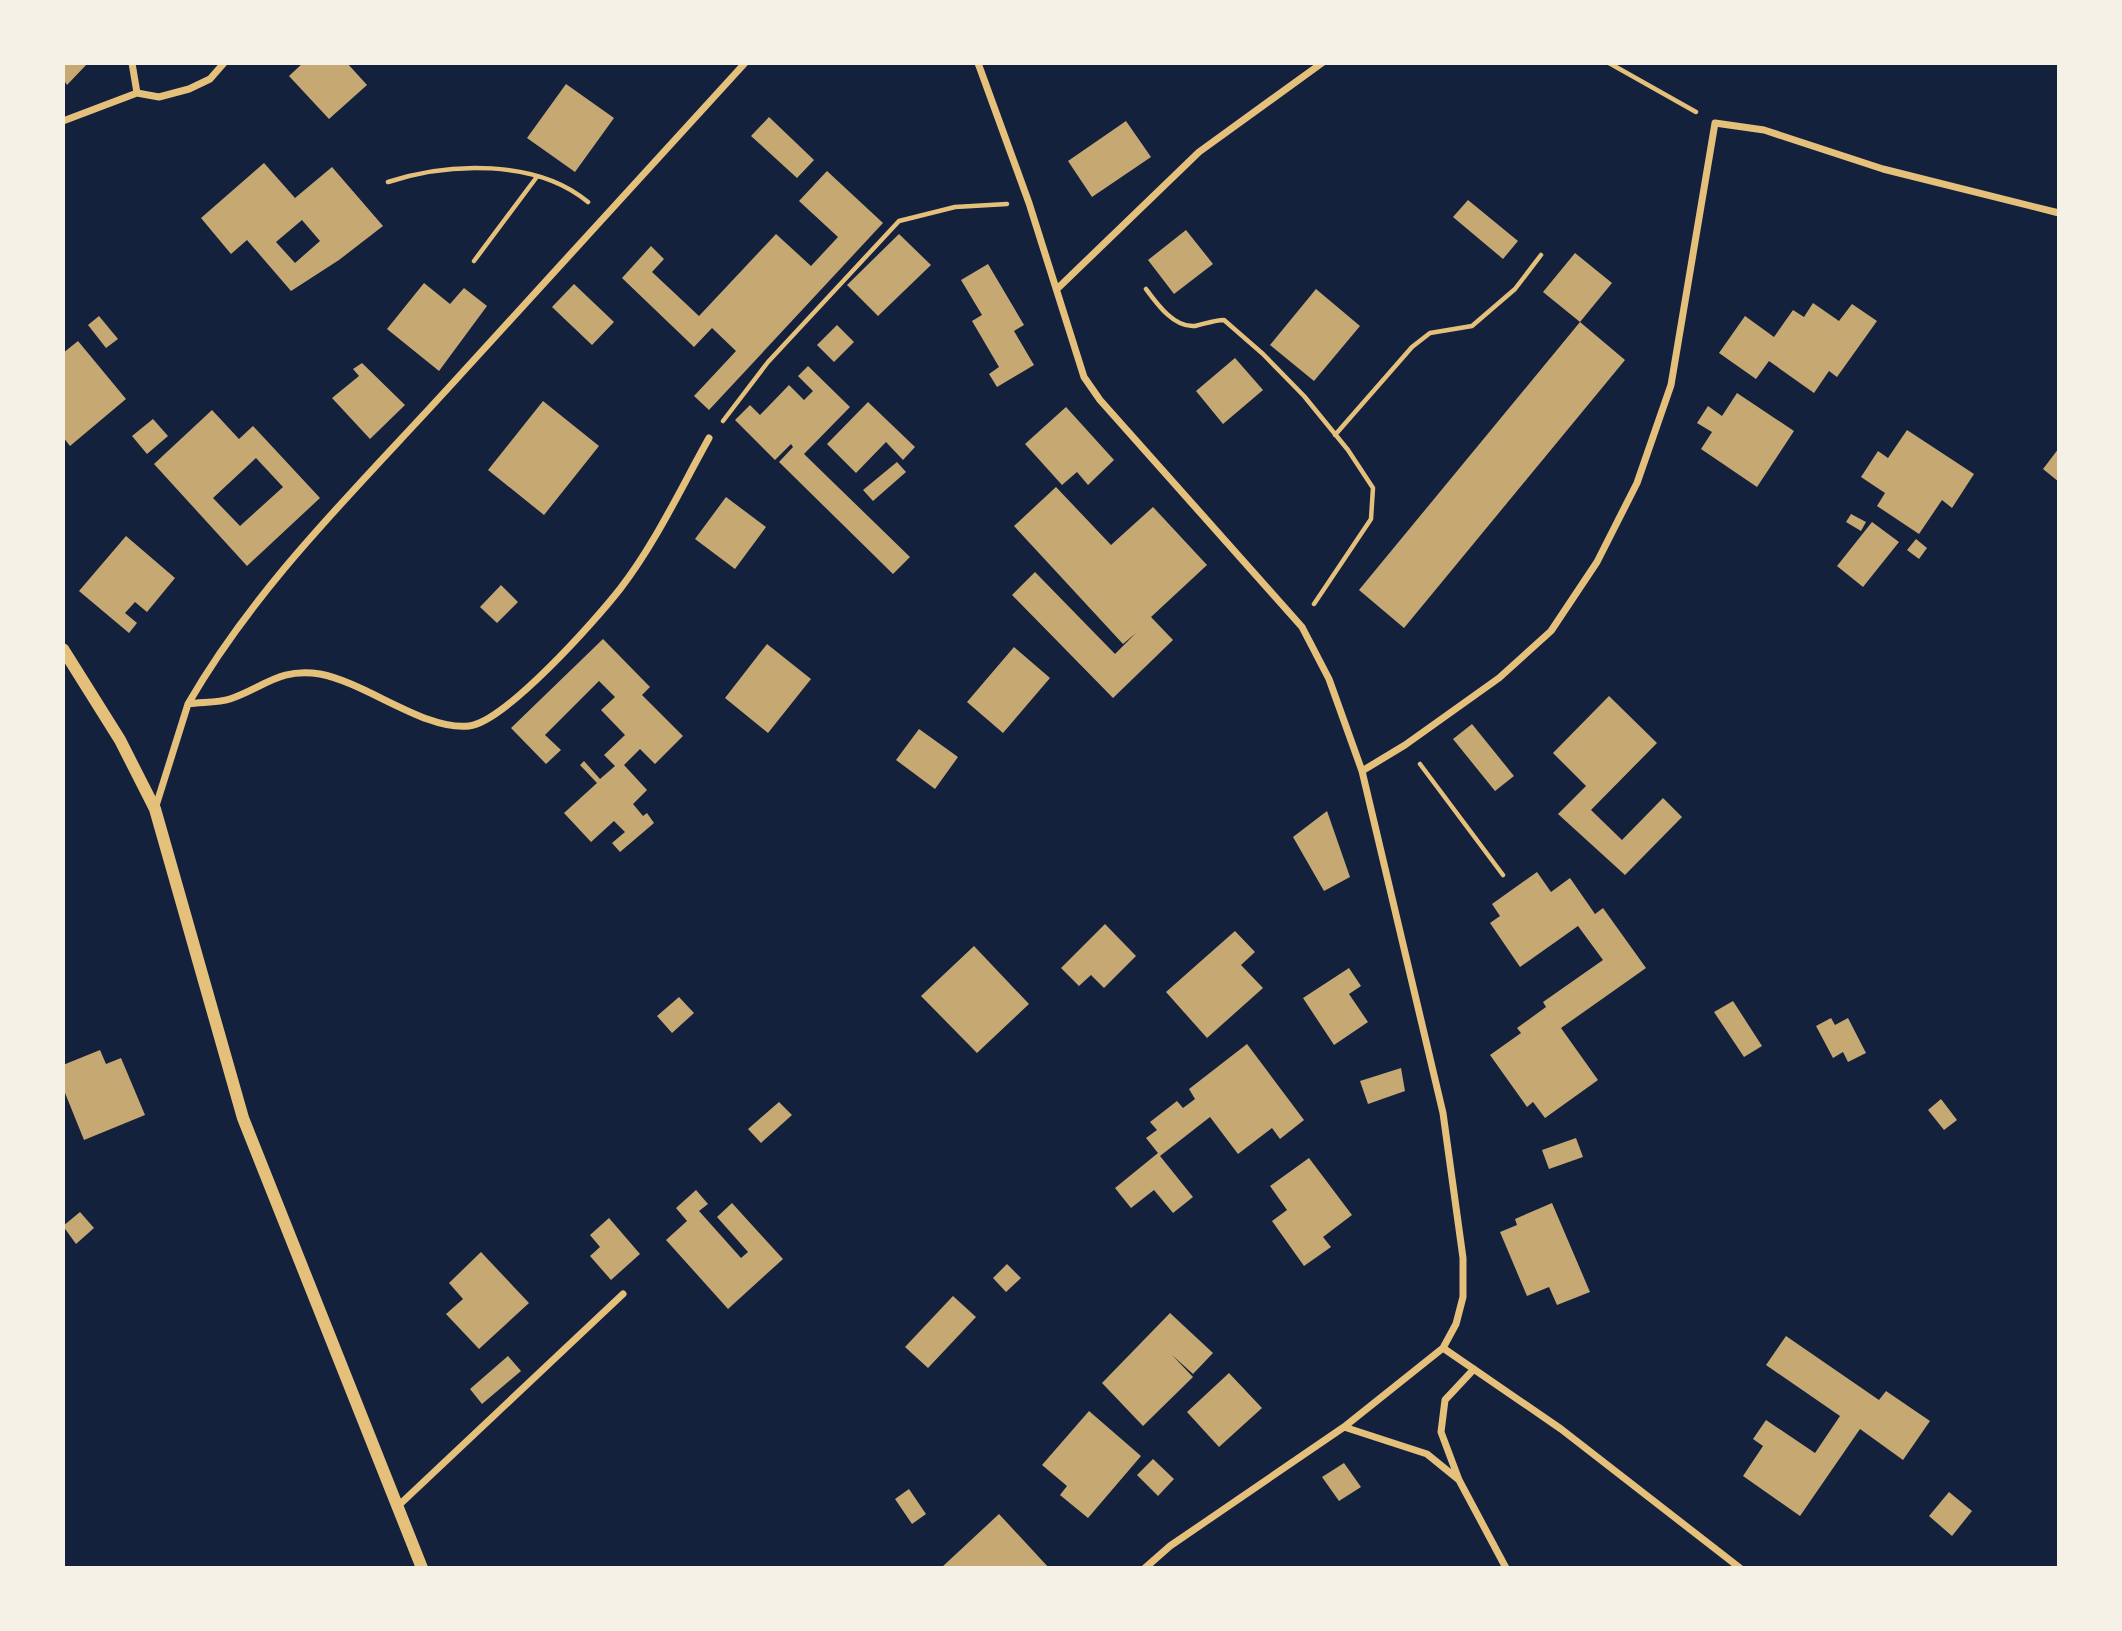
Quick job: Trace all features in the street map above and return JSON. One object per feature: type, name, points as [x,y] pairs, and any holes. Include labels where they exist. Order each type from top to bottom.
[{"type":"street","points":[[132,63],[137,93]]},
{"type":"street","points":[[63,121],[137,93],[159,97],[188,89],[210,79],[224,63]]},
{"type":"street","points":[[155,809],[188,704],[218,651],[243,618],[379,462],[745,63]]},
{"type":"street","points":[[978,63],[1029,203],[1057,289],[1071,346],[1084,377],[1100,400],[1302,627],[1329,679],[1362,771],[1443,1113],[1460,1223],[1463,1297],[1456,1324],[1443,1348],[1344,1427],[1170,1546],[1145,1568]]},
{"type":"street","points":[[1057,289],[1199,152],[1322,63]]},
{"type":"street","points":[[1362,771],[1405,745],[1499,678],[1551,631],[1597,562],[1637,482],[1671,385],[1715,123],[1764,130],[1883,169],[2059,213]]},
{"type":"street","points":[[188,704],[229,700],[275,676],[317,674],[358,685],[440,724],[469,726],[491,719],[520,696],[621,588],[709,438]]},
{"type":"street","points":[[63,649],[120,740],[155,809],[185,925],[243,1118],[422,1568]]},
{"type":"street","points":[[396,1508],[623,1294]]},
{"type":"street","points":[[1443,1348],[1561,1429],[1741,1568]]},
{"type":"street","points":[[1474,1369],[1445,1400],[1441,1432],[1459,1480],[1506,1568]]},
{"type":"street","points":[[1344,1427],[1427,1454],[1459,1480]]},
{"type":"path","points":[[1609,63],[1715,123]]},
{"type":"path","points":[[388,183],[415,173],[501,168],[560,183],[577,192],[605,216]]},
{"type":"path","points":[[474,261],[536,177]]},
{"type":"path","points":[[709,438],[768,362],[900,221],[955,207],[1029,203]]},
{"type":"path","points":[[1335,435],[1412,347],[1430,333],[1472,326],[1515,289],[1541,255]]},
{"type":"path","points":[[1146,289],[1159,306],[1177,321],[1192,326],[1224,320],[1263,354],[1335,435],[1373,488],[1371,519],[1317,597],[1302,627]]},
{"type":"path","points":[[1405,745],[1503,875]]},
{"type":"building","points":[[63,63],[88,63],[67,85],[63,79]]},
{"type":"building","points":[[303,63],[347,63],[367,85],[329,119],[289,76]]},
{"type":"building","points":[[566,84],[614,118],[575,172],[527,138]]},
{"type":"building","points":[[769,117],[814,160],[797,178],[751,136]]},
{"type":"building","points":[[1126,121],[1151,157],[1092,197],[1068,161]]},
{"type":"building","points":[[264,163],[295,198],[332,167],[383,226],[339,260],[291,291],[247,240],[231,254],[201,218]],"holes":[[[302,220],[320,241],[295,263],[276,242]]]},
{"type":"building","points":[[827,171],[883,223],[709,410],[694,396],[736,351],[712,328],[694,347],[622,278],[651,246],[664,259],[652,272],[699,316],[776,234],[811,266],[838,237],[799,201]]},
{"type":"building","points":[[1468,200],[1518,241],[1503,259],[1453,217]]},
{"type":"building","points":[[1186,230],[1213,264],[1174,294],[1148,260]]},
{"type":"building","points":[[899,234],[931,265],[878,316],[847,285]]},
{"type":"building","points":[[1575,253],[1612,283],[1580,322],[1543,292]]},
{"type":"building","points":[[988,264],[1024,325],[1014,331],[1034,365],[997,387],[989,374],[999,367],[972,321],[982,315],[961,280]]},
{"type":"building","points":[[424,283],[450,304],[464,288],[487,306],[439,371],[387,329]]},
{"type":"building","points":[[574,284],[614,322],[592,345],[552,307]]},
{"type":"building","points":[[1316,289],[1360,326],[1314,381],[1270,345]]},
{"type":"building","points":[[1813,303],[1839,321],[1852,304],[1877,321],[1837,377],[1829,371],[1814,393],[1769,361],[1756,379],[1719,353],[1745,316],[1774,337],[1793,310],[1804,317]]},
{"type":"building","points":[[99,316],[118,339],[106,348],[88,325]]},
{"type":"building","points":[[1580,322],[1625,360],[1404,628],[1359,590]]},
{"type":"building","points":[[837,325],[854,342],[834,362],[817,345]]},
{"type":"building","points":[[78,341],[126,399],[70,446],[63,437],[63,353]]},
{"type":"building","points":[[1235,358],[1263,390],[1223,424],[1196,391]]},
{"type":"building","points":[[362,363],[405,405],[370,439],[332,398],[359,376],[353,369]]},
{"type":"building","points":[[808,366],[850,407],[804,454],[910,557],[893,574],[779,462],[793,447],[791,444],[775,460],[735,420],[750,405],[760,415],[789,385],[804,400],[813,391],[798,376]]},
{"type":"building","points":[[1737,393],[1794,431],[1757,487],[1701,449],[1712,432],[1697,423],[1708,406],[1722,416]]},
{"type":"building","points":[[543,401],[599,446],[544,515],[488,470]]},
{"type":"building","points":[[868,402],[915,447],[903,460],[886,442],[856,473],[827,444]]},
{"type":"building","points":[[1066,407],[1114,460],[1088,485],[1077,472],[1062,485],[1025,444]]},
{"type":"building","points":[[212,410],[239,439],[253,426],[320,498],[247,566],[154,464]],"holes":[[[256,458],[283,487],[240,526],[213,498]]]},
{"type":"building","points":[[153,419],[168,436],[147,454],[132,436]]},
{"type":"building","points":[[1907,430],[1974,474],[1952,508],[1942,500],[1919,534],[1877,506],[1885,493],[1861,477],[1878,451],[1888,458]]},
{"type":"building","points":[[2059,448],[2059,482],[2043,469]]},
{"type":"building","points":[[897,462],[906,472],[873,501],[863,490]]},
{"type":"building","points":[[1056,487],[1111,545],[1153,507],[1207,565],[1151,617],[1173,640],[1113,698],[1012,595],[1035,572],[1115,654],[1136,633],[1123,644],[1014,526]]},
{"type":"building","points":[[726,497],[766,527],[735,569],[695,539]]},
{"type":"building","points":[[1851,514],[1866,522],[1861,531],[1846,522]]},
{"type":"building","points":[[1872,522],[1899,542],[1863,587],[1837,566]]},
{"type":"building","points":[[126,536],[175,578],[147,612],[135,602],[125,613],[137,623],[129,633],[79,591]]},
{"type":"building","points":[[1916,539],[1927,548],[1919,559],[1907,550]]},
{"type":"building","points":[[501,585],[518,602],[497,623],[480,607]]},
{"type":"building","points":[[603,639],[650,687],[642,695],[683,736],[655,764],[640,749],[624,765],[647,790],[633,804],[643,816],[647,813],[654,823],[620,852],[612,843],[625,832],[614,821],[591,842],[564,813],[597,783],[580,765],[584,761],[600,779],[615,766],[604,755],[625,735],[601,710],[615,697],[599,681],[545,735],[561,750],[546,764],[511,728]]},
{"type":"building","points":[[767,644],[811,679],[768,733],[725,698]]},
{"type":"building","points":[[1014,647],[1050,678],[1003,733],[967,702]]},
{"type":"building","points":[[1609,696],[1657,743],[1591,810],[1622,840],[1663,798],[1682,817],[1625,875],[1558,814],[1586,786],[1553,753]]},
{"type":"building","points":[[1472,724],[1514,776],[1495,791],[1453,739]]},
{"type":"building","points":[[919,729],[958,757],[935,789],[896,760]]},
{"type":"building","points":[[1327,811],[1350,877],[1324,891],[1293,837]]},
{"type":"building","points":[[1537,872],[1551,892],[1570,878],[1595,914],[1603,908],[1646,968],[1561,1028],[1598,1080],[1545,1118],[1533,1102],[1527,1107],[1490,1055],[1521,1033],[1517,1028],[1546,1007],[1543,1002],[1603,960],[1578,926],[1520,967],[1490,923],[1500,916],[1492,904]]},
{"type":"building","points":[[1105,924],[1136,956],[1104,988],[1091,975],[1079,986],[1061,968]]},
{"type":"building","points":[[1235,931],[1255,952],[1241,965],[1263,988],[1207,1038],[1166,992]]},
{"type":"building","points":[[974,946],[1029,1004],[977,1053],[921,996]]},
{"type":"building","points":[[1349,968],[1361,986],[1349,994],[1368,1022],[1334,1045],[1303,998]]},
{"type":"building","points":[[679,997],[694,1013],[672,1033],[657,1016]]},
{"type":"building","points":[[1733,1001],[1762,1046],[1744,1057],[1714,1012]]},
{"type":"building","points":[[1831,1018],[1835,1025],[1848,1018],[1866,1053],[1848,1062],[1843,1052],[1833,1058],[1816,1026]]},
{"type":"building","points":[[1247,1044],[1304,1120],[1280,1139],[1272,1128],[1238,1154],[1210,1117],[1160,1156],[1193,1197],[1173,1213],[1154,1190],[1131,1208],[1115,1188],[1158,1153],[1146,1138],[1157,1130],[1150,1122],[1177,1101],[1183,1108],[1195,1099],[1189,1089]]},
{"type":"building","points":[[100,1050],[106,1064],[121,1058],[145,1115],[84,1140],[63,1088],[63,1065]]},
{"type":"building","points":[[1401,1068],[1405,1091],[1368,1104],[1360,1081]]},
{"type":"building","points":[[1941,1099],[1957,1120],[1944,1130],[1928,1110]]},
{"type":"building","points":[[779,1102],[792,1115],[761,1143],[748,1129]]},
{"type":"building","points":[[1576,1138],[1583,1157],[1549,1169],[1542,1150]]},
{"type":"building","points":[[1309,1158],[1352,1215],[1323,1237],[1331,1247],[1304,1266],[1272,1221],[1287,1210],[1270,1186]]},
{"type":"building","points":[[696,1190],[708,1204],[699,1211],[741,1258],[748,1252],[717,1217],[732,1203],[783,1259],[728,1309],[666,1240],[687,1221],[676,1208]]},
{"type":"building","points":[[1552,1203],[1590,1292],[1557,1305],[1549,1287],[1527,1296],[1500,1232],[1517,1225],[1515,1219]]},
{"type":"building","points":[[80,1212],[94,1228],[76,1244],[63,1226]]},
{"type":"building","points":[[609,1218],[640,1254],[611,1280],[590,1256],[600,1247],[590,1235]]},
{"type":"building","points":[[481,1252],[529,1303],[479,1349],[446,1314],[463,1299],[449,1283]]},
{"type":"building","points":[[1007,1264],[1021,1278],[1006,1292],[993,1278]]},
{"type":"building","points":[[953,1296],[976,1317],[928,1368],[905,1347]]},
{"type":"building","points":[[1170,1313],[1213,1353],[1193,1374],[1172,1355],[1193,1377],[1143,1426],[1102,1383]]},
{"type":"building","points":[[1786,1336],[1879,1400],[1886,1391],[1930,1421],[1903,1460],[1860,1429],[1800,1516],[1743,1476],[1763,1446],[1753,1439],[1766,1420],[1815,1453],[1840,1416],[1766,1365]]},
{"type":"building","points":[[508,1356],[521,1371],[482,1404],[470,1389]]},
{"type":"building","points":[[1229,1373],[1262,1408],[1219,1447],[1187,1412]]},
{"type":"building","points":[[1089,1411],[1141,1456],[1088,1518],[1060,1495],[1067,1486],[1042,1465]]},
{"type":"building","points":[[1153,1459],[1174,1479],[1158,1496],[1137,1475]]},
{"type":"building","points":[[1344,1463],[1361,1487],[1339,1501],[1322,1477]]},
{"type":"building","points":[[909,1489],[926,1514],[912,1524],[895,1499]]},
{"type":"building","points":[[1949,1492],[1972,1511],[1952,1536],[1929,1516]]},
{"type":"building","points":[[999,1514],[1049,1568],[941,1568]]}]
